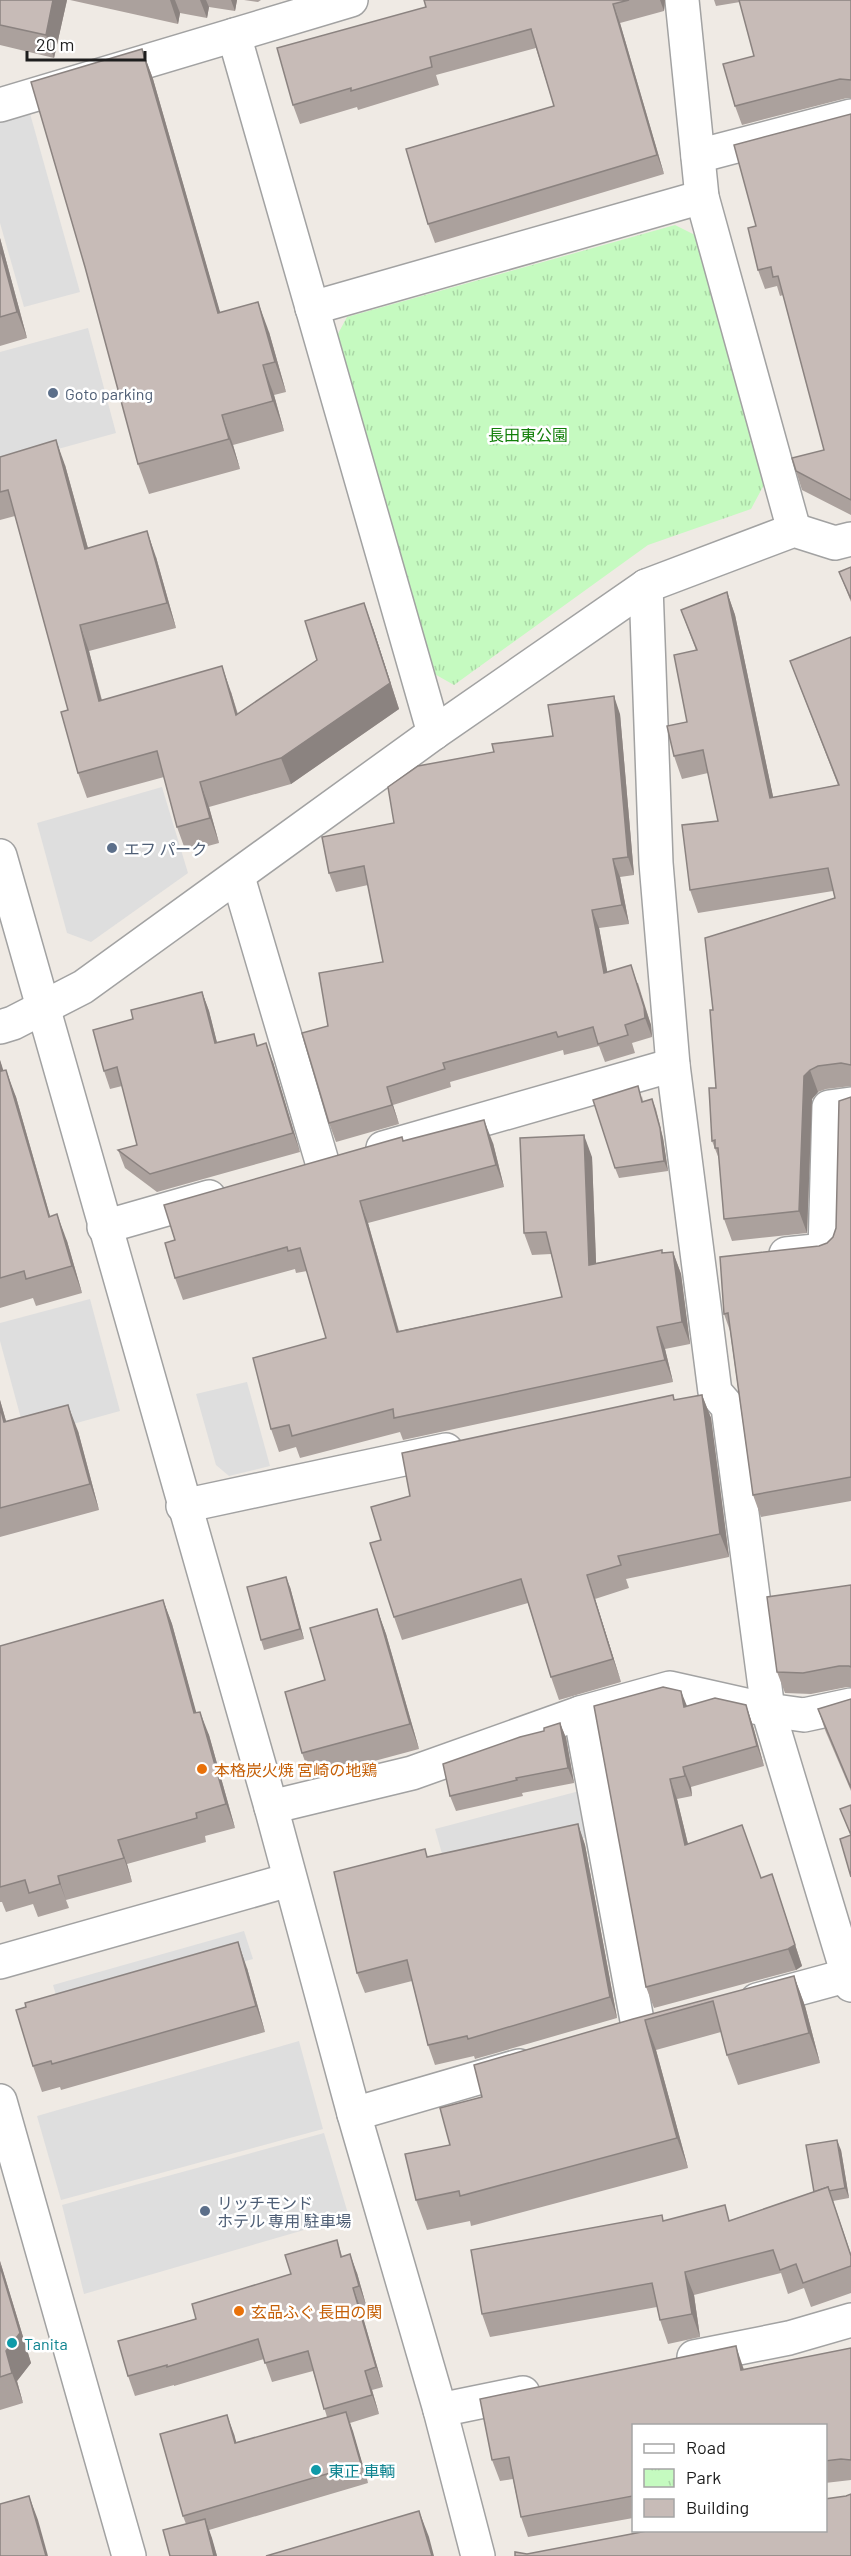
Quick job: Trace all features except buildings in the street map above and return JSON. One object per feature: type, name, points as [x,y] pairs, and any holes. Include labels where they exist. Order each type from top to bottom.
[{"type":"street","points":[[0,105],[234,35],[291,9],[351,0]]},
{"type":"street","points":[[682,0],[702,197],[794,530]]},
{"type":"street","points":[[234,35],[434,733]]},
{"type":"street","points":[[698,156],[851,116]]},
{"type":"street","points":[[312,308],[702,197]]},
{"type":"street","points":[[0,1027],[42,1009],[82,987],[238,877],[434,733],[646,586],[794,530],[836,543],[851,539]]},
{"type":"street","points":[[646,586],[656,863],[673,1065],[715,1392],[728,1407],[768,1710],[850,1980],[728,2008]]},
{"type":"street","points":[[0,856],[183,1506],[271,1807],[354,2114],[440,2410],[478,2556]]},
{"type":"street","points":[[238,877],[311,1168],[673,1065]]},
{"type":"street","points":[[698,1264],[825,1250],[828,1107],[851,1104]]},
{"type":"street","points":[[104,1227],[242,1188]]},
{"type":"street","points":[[680,1400],[715,1392]]},
{"type":"street","points":[[183,1506],[472,1444]]},
{"type":"street","points":[[271,1807],[412,1773],[580,1713],[670,1688],[768,1710],[804,1715],[851,1705]]},
{"type":"street","points":[[580,1713],[639,2031]]},
{"type":"street","points":[[0,1962],[289,1880]]},
{"type":"street","points":[[605,2041],[672,2022]]},
{"type":"street","points":[[354,2114],[548,2057]]},
{"type":"street","points":[[0,2102],[129,2556]]},
{"type":"street","points":[[661,2364],[789,2338],[851,2319]]},
{"type":"street","points":[[440,2410],[556,2386]]},
{"type":"green space","name":"長田東公園","points":[[675,225],[695,235],[765,483],[751,509],[648,545],[454,685],[431,672],[333,343],[347,317]]},
{"type":"shaded area","points":[[29,110],[80,292],[24,307],[0,223],[0,119]]},
{"type":"shaded area","name":"Goto parking","points":[[88,328],[116,433],[0,465],[0,352]]},
{"type":"shaded area","name":"エフ パーク","points":[[162,787],[188,873],[91,942],[67,933],[37,823]]},
{"type":"shaded area","points":[[90,1299],[120,1411],[26,1437],[0,1341],[0,1323]]},
{"type":"shaded area","points":[[247,1382],[270,1466],[229,1476],[216,1465],[196,1394]]},
{"type":"shaded area","points":[[587,1789],[594,1836],[446,1868],[435,1829]]},
{"type":"shaded area","points":[[244,1931],[253,1959],[61,2012],[53,1985]]},
{"type":"shaded area","points":[[299,2041],[323,2129],[61,2200],[37,2116]]},
{"type":"shaded area","name":"リッチモンド ホテル 専用 駐車場","points":[[324,2133],[349,2217],[84,2294],[62,2205]]},
{"type":"place","name":"Goto parking","points":[[53,393]]},
{"type":"place","name":"エフ パーク","points":[[112,848]]},
{"type":"place","name":"本格炭火焼 宮崎の地鶏","points":[[202,1769]]},
{"type":"place","name":"リッチモンド ホテル 専用 駐車場","points":[[205,2211]]},
{"type":"place","name":"玄品ふぐ 長田の関","points":[[239,2311]]},
{"type":"place","name":"Tanita","points":[[12,2343]]},
{"type":"place","name":"東正 車輌","points":[[316,2470]]}]
